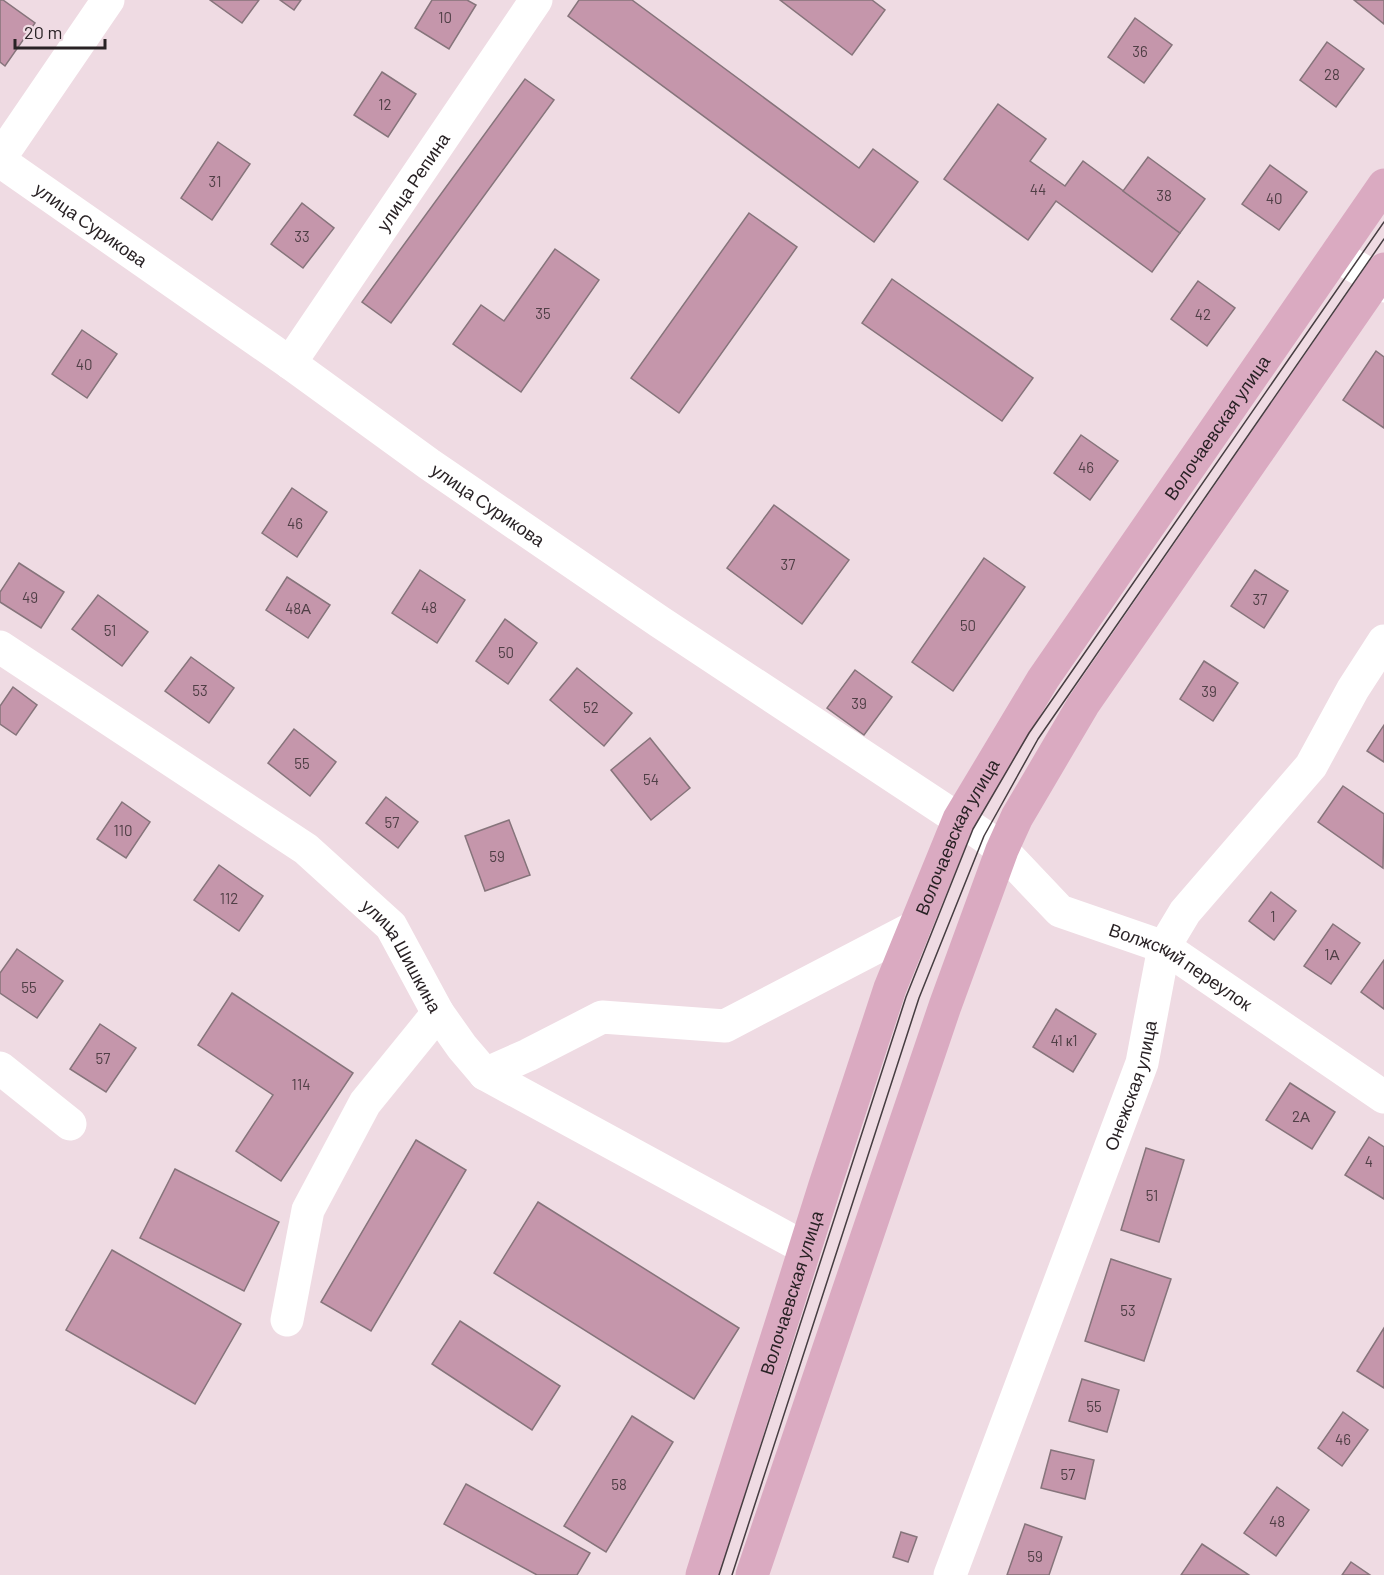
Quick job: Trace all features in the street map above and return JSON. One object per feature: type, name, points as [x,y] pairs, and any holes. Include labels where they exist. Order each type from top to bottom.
[{"type":"main road","name":"Волочаевская улица","points":[[752,1575],[941,1017],[982,835],[1043,679],[1384,185]]},
{"type":"main road","name":"Волочаевская улица","points":[[702,1575],[890,988],[915,927],[982,835],[1017,817],[1083,705],[1381,279]]},
{"type":"street","points":[[0,159],[108,0]]},
{"type":"street","name":"улица Репина","points":[[290,363],[536,0]]},
{"type":"street","name":"улица Сурикова","points":[[0,159],[429,464],[660,622],[982,835]]},
{"type":"street","points":[[1336,255],[1381,279]]},
{"type":"street","name":"Онежская улица","points":[[950,1575],[1142,1063],[1164,947],[1185,912],[1311,766],[1353,689],[1384,641]]},
{"type":"street","name":"улица Шишкина","points":[[0,647],[306,849],[391,926],[438,1013],[485,1074],[805,1248]]},
{"type":"street","name":"Волжский переулок","points":[[982,835],[1059,911],[1164,947],[1384,1097]]},
{"type":"street","points":[[485,1074],[603,1017],[725,1026],[915,927]]},
{"type":"street","points":[[287,1320],[308,1210],[365,1102],[438,1013]]},
{"type":"street","points":[[0,1068],[70,1124]]},
{"type":"building","points":[[0,0],[35,23],[5,66],[0,62]]},
{"type":"building","points":[[210,0],[259,0],[242,23]]},
{"type":"building","points":[[280,0],[301,0],[294,10]]},
{"type":"building","points":[[432,0],[467,0],[476,5],[449,49],[415,28]]},
{"type":"building","points":[[579,0],[632,0],[859,168],[873,149],[918,182],[874,242],[568,16]]},
{"type":"building","points":[[780,0],[872,0],[885,10],[852,55]]},
{"type":"building","points":[[1354,0],[1384,0],[1384,24]]},
{"type":"building","points":[[1135,18],[1172,45],[1144,83],[1108,57]]},
{"type":"building","points":[[1327,42],[1364,69],[1336,107],[1300,80]]},
{"type":"building","points":[[382,72],[416,94],[388,137],[354,115]]},
{"type":"building","points":[[525,79],[554,100],[391,323],[362,302]]},
{"type":"building","points":[[998,104],[1046,139],[1030,161],[1065,186],[1083,161],[1180,233],[1152,272],[1056,201],[1028,240],[944,179]]},
{"type":"building","points":[[218,142],[250,164],[212,220],[181,198]]},
{"type":"building","points":[[1148,157],[1205,199],[1180,233],[1123,191]]},
{"type":"building","points":[[1270,165],[1307,192],[1279,230],[1242,204]]},
{"type":"building","points":[[302,203],[334,228],[303,268],[271,244]]},
{"type":"building","points":[[749,213],[797,247],[679,413],[631,378]]},
{"type":"building","points":[[555,249],[599,280],[521,392],[453,344],[481,305],[504,321]]},
{"type":"building","points":[[892,279],[1033,378],[1002,421],[862,323]]},
{"type":"building","points":[[1198,281],[1235,308],[1207,346],[1171,319]]},
{"type":"building","points":[[82,330],[117,354],[87,398],[52,374]]},
{"type":"building","points":[[1376,351],[1384,357],[1384,428],[1343,400]]},
{"type":"building","points":[[1081,435],[1118,461],[1090,500],[1054,473]]},
{"type":"building","points":[[292,488],[327,512],[297,557],[262,533]]},
{"type":"building","points":[[774,505],[849,560],[802,624],[727,568]]},
{"type":"building","points":[[984,558],[1025,587],[953,691],[912,662]]},
{"type":"building","points":[[19,563],[64,592],[41,628],[0,602],[0,592]]},
{"type":"building","points":[[420,570],[465,600],[437,643],[392,613]]},
{"type":"building","points":[[1255,570],[1288,591],[1264,628],[1231,606]]},
{"type":"building","points":[[287,577],[330,605],[308,638],[266,610]]},
{"type":"building","points":[[98,595],[148,632],[122,666],[72,629]]},
{"type":"building","points":[[505,619],[537,643],[508,684],[476,661]]},
{"type":"building","points":[[191,657],[234,688],[209,723],[165,691]]},
{"type":"building","points":[[1204,661],[1238,683],[1213,721],[1180,699]]},
{"type":"building","points":[[577,668],[632,713],[604,746],[550,700]]},
{"type":"building","points":[[855,670],[892,697],[864,735],[827,708]]},
{"type":"building","points":[[13,687],[37,705],[16,735],[0,724],[0,706]]},
{"type":"building","points":[[1384,725],[1384,762],[1367,751]]},
{"type":"building","points":[[294,729],[336,762],[310,796],[268,763]]},
{"type":"building","points":[[650,738],[690,788],[651,820],[611,770]]},
{"type":"building","points":[[1343,786],[1384,814],[1383,868],[1318,822]]},
{"type":"building","points":[[386,797],[418,822],[398,848],[366,823]]},
{"type":"building","points":[[122,802],[150,822],[126,858],[97,839]]},
{"type":"building","points":[[509,820],[530,875],[485,891],[465,836]]},
{"type":"building","points":[[219,865],[263,896],[239,931],[194,900]]},
{"type":"building","points":[[1271,892],[1296,911],[1274,940],[1249,921]]},
{"type":"building","points":[[1333,924],[1360,943],[1331,984],[1304,966]]},
{"type":"building","points":[[17,949],[63,981],[37,1018],[0,993],[0,973]]},
{"type":"building","points":[[1384,960],[1384,1009],[1361,992]]},
{"type":"building","points":[[232,993],[353,1073],[281,1181],[236,1151],[273,1095],[198,1045]]},
{"type":"building","points":[[1056,1009],[1096,1034],[1073,1072],[1033,1047]]},
{"type":"building","points":[[100,1024],[136,1048],[106,1092],[70,1069]]},
{"type":"building","points":[[1290,1083],[1335,1112],[1312,1149],[1266,1120]]},
{"type":"building","points":[[1369,1137],[1384,1147],[1384,1199],[1345,1175]]},
{"type":"building","points":[[416,1140],[466,1170],[371,1331],[321,1302]]},
{"type":"building","points":[[1146,1148],[1184,1160],[1159,1242],[1121,1230]]},
{"type":"building","points":[[175,1169],[279,1222],[244,1291],[140,1238]]},
{"type":"building","points":[[538,1202],[739,1328],[694,1399],[494,1273]]},
{"type":"building","points":[[112,1250],[241,1324],[195,1404],[66,1330]]},
{"type":"building","points":[[1111,1259],[1171,1279],[1144,1361],[1085,1341]]},
{"type":"building","points":[[460,1321],[560,1386],[532,1430],[432,1364]]},
{"type":"building","points":[[1384,1328],[1384,1388],[1357,1371]]},
{"type":"building","points":[[1082,1379],[1119,1390],[1107,1432],[1069,1421]]},
{"type":"building","points":[[1343,1412],[1368,1430],[1342,1466],[1318,1448]]},
{"type":"building","points":[[632,1416],[673,1442],[606,1552],[564,1526]]},
{"type":"building","points":[[1051,1450],[1094,1460],[1085,1499],[1041,1488]]},
{"type":"building","points":[[466,1484],[590,1553],[577,1575],[537,1575],[444,1524]]},
{"type":"building","points":[[1277,1487],[1309,1510],[1276,1556],[1244,1533]]},
{"type":"building","points":[[1025,1524],[1062,1537],[1049,1575],[1007,1575]]},
{"type":"building","points":[[901,1532],[917,1537],[908,1562],[893,1557]]},
{"type":"building","points":[[1202,1544],[1249,1575],[1181,1575]]},
{"type":"building","points":[[1351,1562],[1370,1575],[1342,1575]]},
{"type":"tram line","points":[[719,1575],[906,997],[973,829],[1029,733],[1384,222]]},
{"type":"tram line","points":[[732,1575],[919,998],[984,836],[1038,739],[1384,239]]}]
